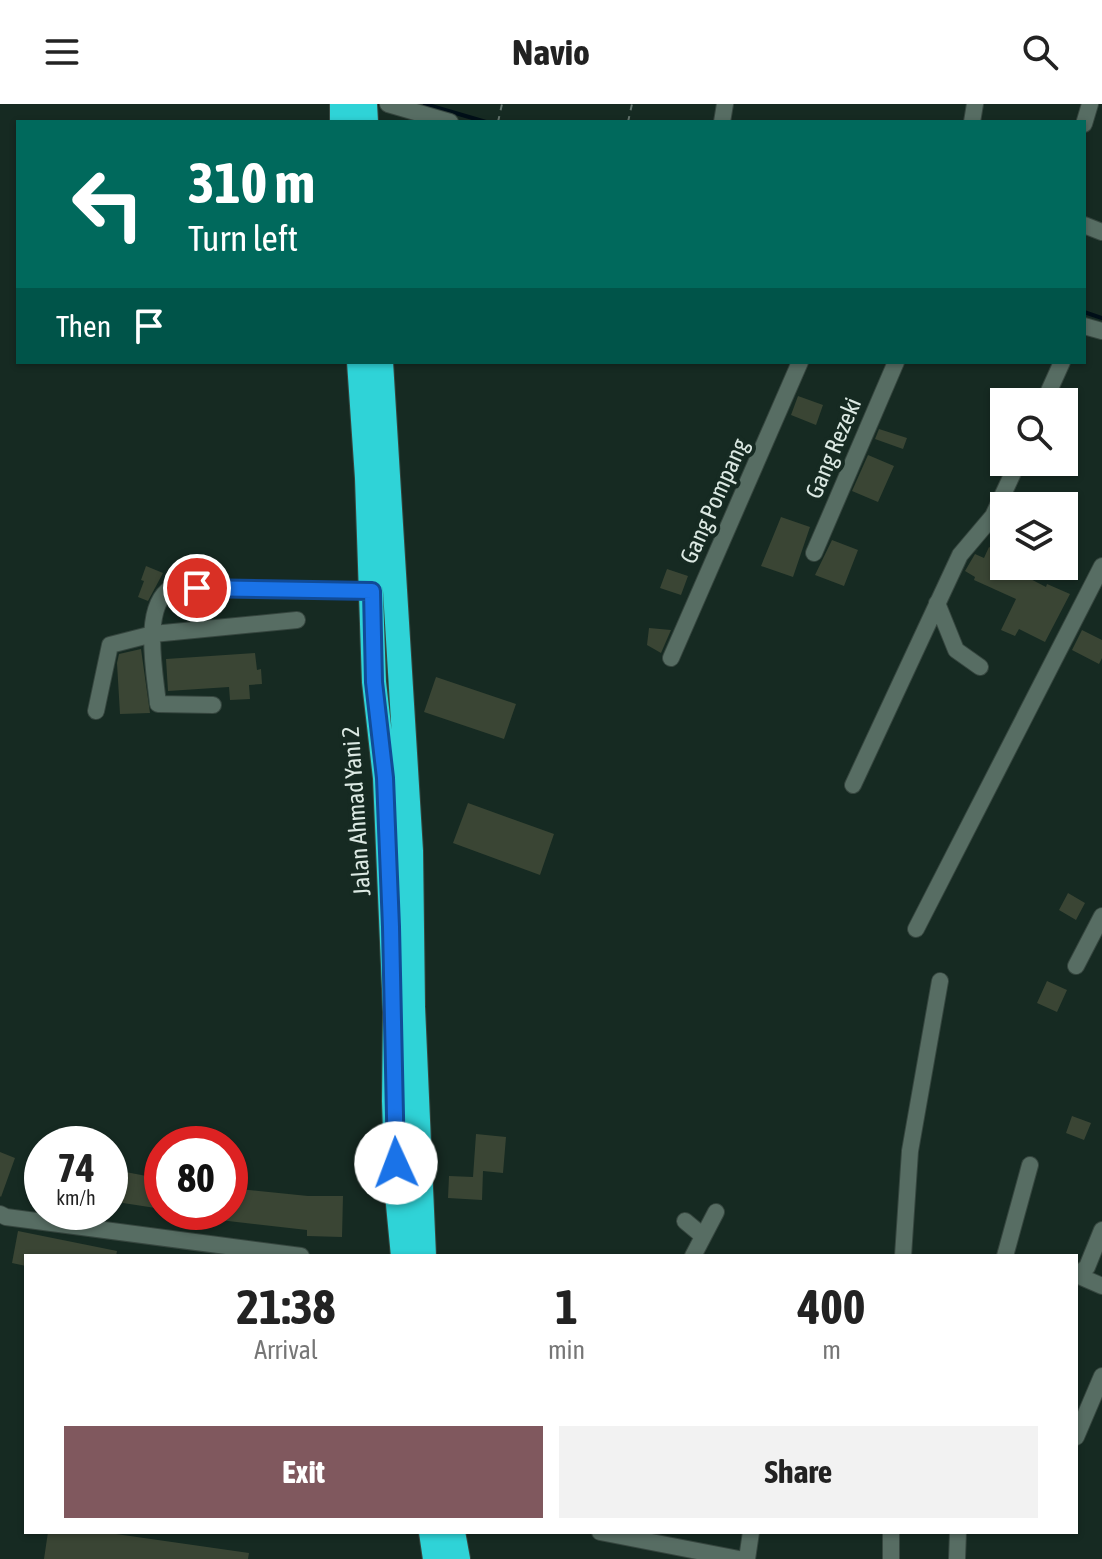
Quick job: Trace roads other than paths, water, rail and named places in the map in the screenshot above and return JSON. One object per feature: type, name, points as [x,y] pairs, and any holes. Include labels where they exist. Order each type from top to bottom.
[{"type":"highway","name":"Jalan Ahmad Yani 2","points":[[359,364],[374,682],[385,793],[395,1012],[395,1148],[403,1254]]},
{"type":"highway","name":"Jalan Ahmad Yani 2","points":[[381,364],[411,851],[413,1007],[424,1254]]},
{"type":"highway","points":[[431,1534],[435,1559]]},
{"type":"highway","points":[[453,1534],[458,1559]]},
{"type":"street","points":[[388,104],[410,107],[445,120]]},
{"type":"street","name":"Gang Pompang","points":[[671,658],[799,364]]},
{"type":"street","name":"Gang Rezeki","points":[[814,553],[895,364]]},
{"type":"street","points":[[1050,388],[1061,364]]},
{"type":"street","points":[[853,785],[960,555],[993,516],[1012,476]]},
{"type":"street","points":[[916,929],[1102,566]]},
{"type":"street","points":[[213,705],[158,704],[152,625],[160,598],[171,588],[372,591]]},
{"type":"street","points":[[937,603],[956,650],[980,667]]},
{"type":"street","points":[[96,711],[110,645],[153,634],[297,620]]},
{"type":"street","points":[[1076,966],[1102,916]]},
{"type":"street","points":[[903,1254],[908,1164],[940,981]]},
{"type":"street","points":[[1006,1254],[1030,1165]]},
{"type":"street","points":[[694,1254],[716,1212]]},
{"type":"street","points":[[2,1218],[285,1254]]},
{"type":"street","points":[[685,1221],[703,1236]]},
{"type":"street","points":[[1102,1230],[1087,1267],[1078,1276],[1102,1286]]},
{"type":"street","points":[[1078,1432],[1102,1376]]},
{"type":"street","points":[[610,1534],[739,1559]]},
{"type":"street","points":[[747,1559],[751,1534]]},
{"type":"street","points":[[891,1534],[891,1559]]},
{"type":"street","points":[[957,1559],[958,1534]]},
{"type":"waterway","points":[[425,104],[479,120]]},
{"type":"waterway","points":[[1086,313],[1102,318]]}]
